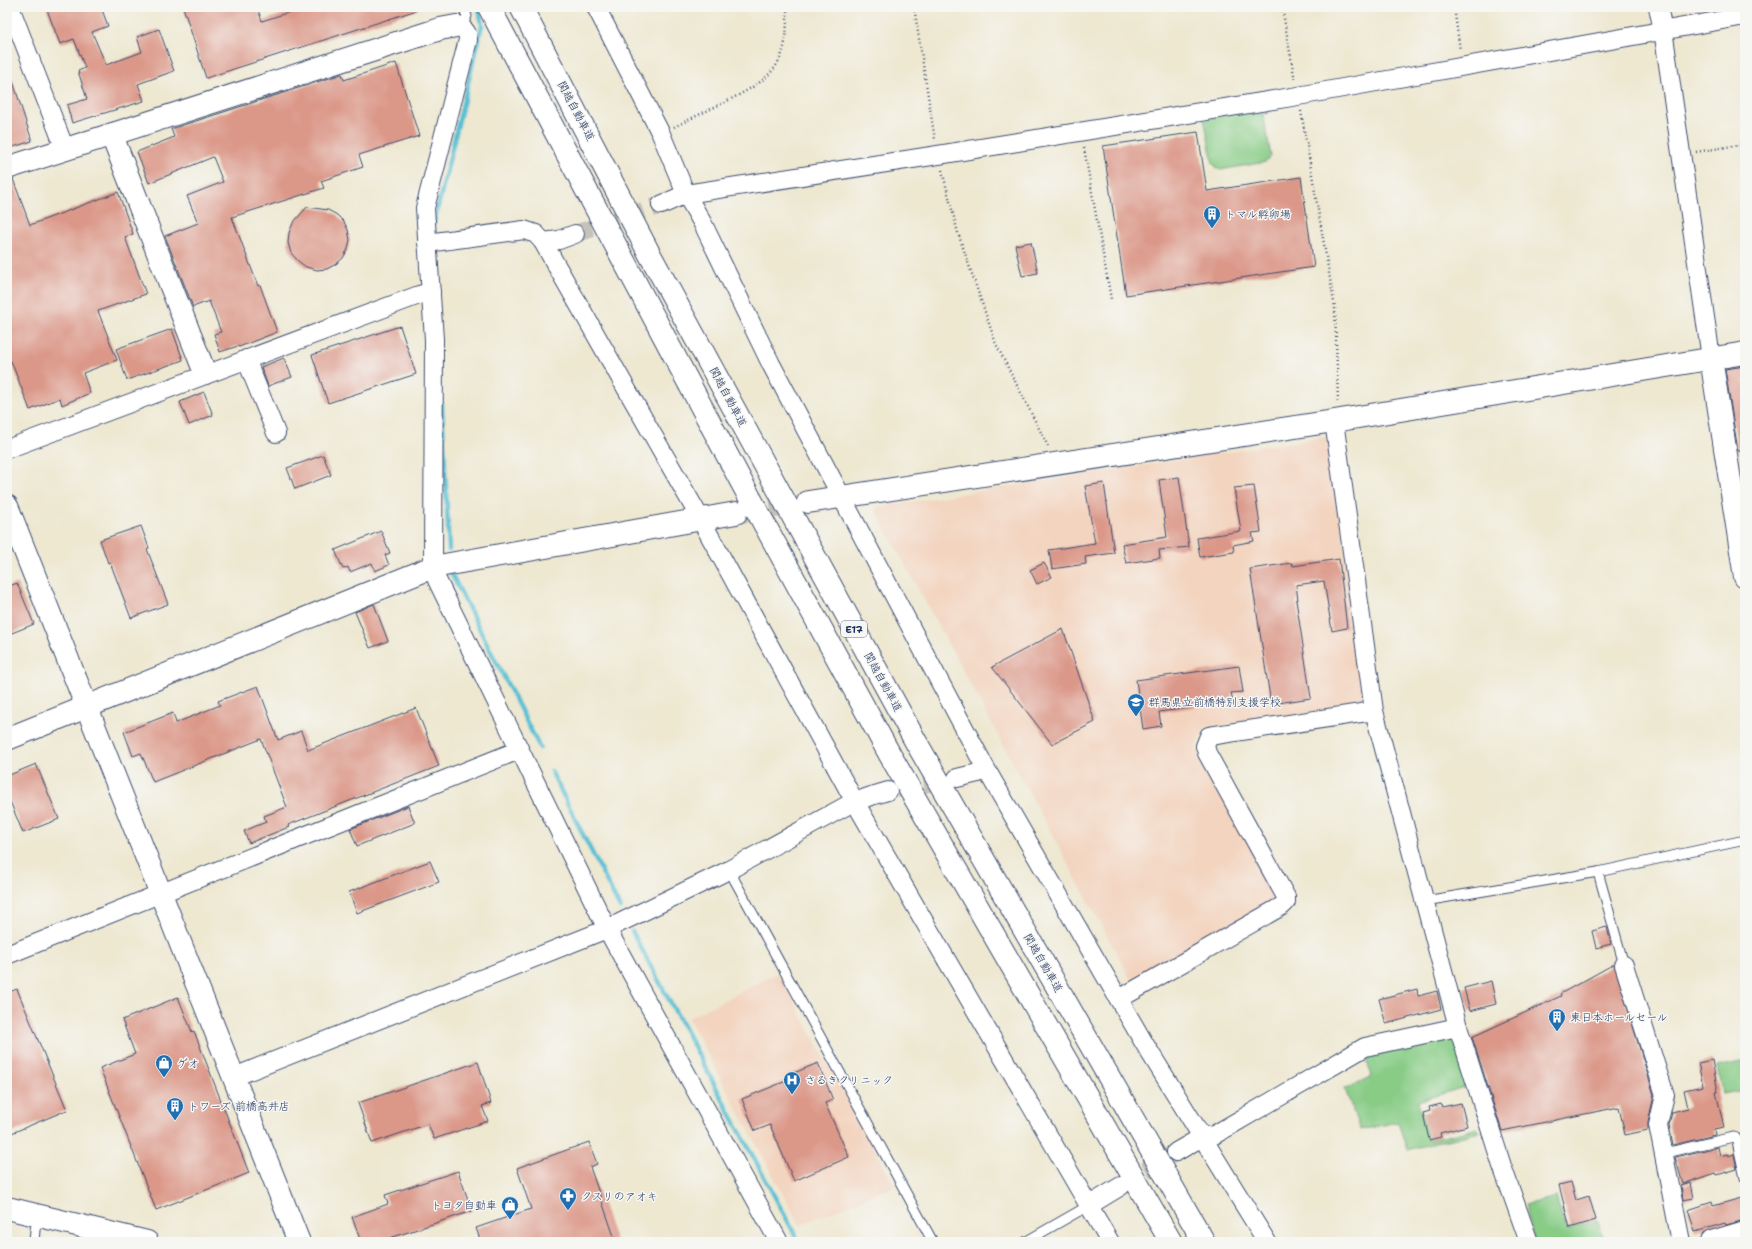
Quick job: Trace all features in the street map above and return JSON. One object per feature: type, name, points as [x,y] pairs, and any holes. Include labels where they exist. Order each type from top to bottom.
[{"type":"main road","name":"E17","points":[[489,7],[743,485],[890,755],[1171,1242]]},
{"type":"main road","name":"関越自動車道","points":[[521,7],[653,260],[916,742],[1204,1242]]},
{"type":"main road","points":[[7,168],[440,29],[460,20]]},
{"type":"main road","points":[[113,134],[116,146],[205,374]]},
{"type":"main road","points":[[808,502],[1334,421],[1745,353]]},
{"type":"main road","points":[[1711,358],[1745,577]]},
{"type":"main road","points":[[7,506],[299,1242]]},
{"type":"main road","points":[[7,739],[433,567],[700,518],[736,513]]},
{"type":"main road","points":[[7,1208],[147,1242]]},
{"type":"main road","points":[[1712,1242],[1745,1232]]},
{"type":"street","points":[[10,7],[65,149]]},
{"type":"street","points":[[596,7],[661,134],[686,194],[703,224],[768,358],[986,769],[1144,1043],[1267,1242]]},
{"type":"street","points":[[1658,7],[1663,30],[1711,358]]},
{"type":"street","points":[[661,205],[686,194],[938,156],[1298,96],[1745,16]]},
{"type":"street","points":[[460,20],[466,30],[468,40],[425,208],[434,339],[433,567],[437,580],[607,929],[779,1242]]},
{"type":"street","points":[[427,243],[524,230],[536,234],[543,242],[700,518],[855,802],[1110,1242]]},
{"type":"street","points":[[543,242],[559,240],[575,234]]},
{"type":"street","points":[[7,449],[246,358],[419,295],[431,292]]},
{"type":"street","points":[[246,358],[276,433]]},
{"type":"street","points":[[1334,421],[1374,711],[1458,1027],[1502,1166],[1529,1242]]},
{"type":"street","points":[[1119,999],[1282,906],[1286,902],[1286,897],[1207,753],[1205,746],[1210,736],[1374,711]]},
{"type":"street","points":[[7,955],[519,750]]},
{"type":"street","points":[[958,778],[978,773],[986,769]]},
{"type":"street","points":[[234,1078],[607,929],[729,870],[855,802],[888,791]]},
{"type":"street","points":[[1624,965],[1644,1024],[1664,1095],[1658,1125],[1665,1153],[1682,1242]]},
{"type":"street","points":[[1176,1152],[1202,1137],[1214,1135],[1365,1047],[1458,1027]]},
{"type":"street","points":[[1088,1206],[1121,1186]]},
{"type":"lane","points":[[1425,901],[1598,872],[1745,840]]},
{"type":"lane","points":[[729,870],[933,1242]]},
{"type":"lane","points":[[1598,872],[1624,965]]},
{"type":"lane","points":[[1665,1153],[1733,1137],[1736,1138],[1737,1141],[1745,1178]]},
{"type":"lane","points":[[1025,1242],[1088,1206]]},
{"type":"lane","points":[[34,1242],[38,1216]]},
{"type":"path","points":[[661,134],[749,89],[765,79],[777,64],[784,44],[786,35],[786,7]]},
{"type":"path","points":[[914,7],[938,156],[958,233],[996,344],[1055,463]]},
{"type":"path","points":[[1282,7],[1335,308],[1338,407],[1334,421]]},
{"type":"path","points":[[1454,7],[1462,66]]},
{"type":"path","points":[[1081,132],[1111,299]]},
{"type":"path","points":[[1681,154],[1745,144]]},
{"type":"shaded area","name":"群馬県立前橋特別支援学校","points":[[1324,437],[1328,440],[1368,700],[1363,706],[1206,727],[1196,746],[1276,891],[1275,898],[1135,980],[1130,978],[876,511],[877,507]]},
{"type":"shaded area","points":[[778,973],[895,1186],[800,1225],[688,1018]]},
{"type":"green space","points":[[1262,108],[1271,156],[1266,162],[1220,170],[1213,164],[1204,118]]},
{"type":"green space","points":[[1453,1031],[1471,1085],[1418,1101],[1428,1141],[1478,1128],[1480,1132],[1407,1150],[1398,1122],[1360,1130],[1345,1089],[1372,1076],[1363,1052]]},
{"type":"green space","points":[[1745,1061],[1745,1090],[1722,1094],[1717,1067]]},
{"type":"green space","points":[[1556,1197],[1566,1230],[1598,1221],[1605,1242],[1535,1242],[1524,1205]]},
{"type":"building","points":[[46,7],[101,7],[108,26],[92,32],[106,65],[142,52],[137,37],[159,29],[174,71],[138,84],[144,101],[72,123],[67,105],[87,99],[78,71],[85,68],[74,39],[60,44]]},
{"type":"building","points":[[183,7],[257,7],[262,21],[305,7],[417,7],[417,10],[206,78]]},
{"type":"building","points":[[396,63],[419,136],[359,155],[363,167],[321,181],[324,188],[232,217],[258,286],[260,285],[277,332],[239,347],[238,346],[220,352],[214,334],[221,332],[209,301],[193,307],[165,236],[198,223],[187,196],[223,182],[213,157],[149,183],[137,152],[174,137],[171,129],[342,74],[344,80]]},
{"type":"building","points":[[7,72],[10,72],[32,141],[7,149]]},
{"type":"building","name":"トマル孵卵場","points":[[1198,132],[1207,191],[1301,177],[1314,267],[1126,295],[1103,146]]},
{"type":"building","points":[[13,179],[30,225],[118,192],[133,234],[125,237],[146,294],[98,311],[117,360],[83,373],[90,393],[62,405],[60,398],[30,410],[11,361],[7,363],[7,180]]},
{"type":"building","points":[[307,207],[328,210],[337,215],[344,222],[348,230],[350,240],[348,249],[343,258],[327,269],[317,270],[306,267],[291,253],[288,243],[289,233],[293,223]]},
{"type":"building","points":[[1031,242],[1038,273],[1022,276],[1015,245]]},
{"type":"building","points":[[400,326],[416,374],[328,403],[312,355]]},
{"type":"building","points":[[172,329],[183,360],[127,380],[116,349]]},
{"type":"building","points":[[284,358],[292,377],[268,386],[261,367]]},
{"type":"building","points":[[1745,366],[1745,451],[1738,451],[1725,369]]},
{"type":"building","points":[[204,392],[213,415],[189,425],[180,402]]},
{"type":"building","points":[[323,455],[331,475],[295,489],[287,468]]},
{"type":"building","points":[[1179,477],[1189,547],[1159,550],[1160,558],[1126,563],[1122,544],[1167,537],[1159,480]]},
{"type":"building","points":[[1104,483],[1114,553],[1085,557],[1086,564],[1052,569],[1049,550],[1095,543],[1085,486]]},
{"type":"building","points":[[1254,486],[1261,532],[1252,533],[1254,541],[1233,545],[1234,552],[1200,557],[1197,538],[1241,531],[1234,488]]},
{"type":"building","points":[[141,526],[149,548],[147,549],[168,604],[131,618],[100,540]]},
{"type":"building","points":[[381,531],[390,553],[385,555],[389,565],[375,571],[372,563],[350,572],[348,567],[343,569],[335,550]]},
{"type":"building","points":[[1339,559],[1347,628],[1332,631],[1324,581],[1296,585],[1298,600],[1296,600],[1311,698],[1271,704],[1250,569],[1292,563],[1293,566]]},
{"type":"building","points":[[1044,563],[1052,577],[1037,584],[1030,570]]},
{"type":"building","points":[[17,583],[34,624],[7,635],[7,587]]},
{"type":"building","points":[[374,604],[388,641],[370,648],[355,612]]},
{"type":"building","points":[[1063,629],[1095,722],[1052,744],[992,667]]},
{"type":"building","points":[[1239,666],[1243,692],[1231,693],[1233,702],[1159,712],[1161,726],[1143,729],[1136,680]]},
{"type":"building","points":[[258,686],[278,740],[301,731],[308,750],[416,708],[439,766],[288,825],[289,827],[249,843],[244,831],[266,822],[264,816],[287,807],[261,739],[153,782],[141,753],[133,756],[124,732],[173,713],[176,723],[220,705],[218,701]]},
{"type":"building","points":[[36,764],[59,819],[23,833],[7,794],[7,776]]},
{"type":"building","points":[[408,806],[415,823],[357,846],[350,829]]},
{"type":"building","points":[[430,861],[439,882],[357,913],[349,892]]},
{"type":"building","points":[[1607,927],[1611,944],[1596,948],[1592,931]]},
{"type":"building","points":[[1614,964],[1654,1095],[1648,1130],[1625,1135],[1619,1107],[1502,1131],[1472,1037],[1561,996],[1560,994]]},
{"type":"building","points":[[1491,981],[1496,1004],[1470,1011],[1464,988]]},
{"type":"building","points":[[17,989],[67,1110],[7,1135],[7,993]]},
{"type":"building","points":[[1417,989],[1418,996],[1437,991],[1441,1009],[1386,1024],[1379,999]]},
{"type":"building","name":"トワーズ 前橋高井店","points":[[178,997],[192,1032],[194,1031],[249,1173],[156,1210],[100,1068],[135,1054],[122,1020]]},
{"type":"building","points":[[1712,1060],[1718,1092],[1716,1092],[1724,1127],[1714,1129],[1715,1135],[1673,1145],[1669,1125],[1672,1112],[1688,1108],[1684,1090],[1703,1086],[1698,1063]]},
{"type":"building","points":[[478,1062],[491,1103],[482,1106],[488,1121],[434,1139],[428,1124],[372,1143],[358,1103]]},
{"type":"building","points":[[818,1063],[833,1100],[825,1103],[849,1157],[794,1181],[770,1125],[755,1131],[742,1099],[791,1079],[789,1075]]},
{"type":"building","points":[[1461,1103],[1467,1126],[1440,1133],[1441,1137],[1429,1140],[1423,1113],[1430,1111],[1429,1107],[1441,1104],[1442,1107]]},
{"type":"building","points":[[589,1142],[597,1164],[590,1167],[616,1242],[481,1242],[476,1228],[531,1209],[517,1168]]},
{"type":"building","points":[[1718,1147],[1720,1156],[1734,1154],[1737,1169],[1717,1175],[1716,1173],[1683,1184],[1675,1157]]},
{"type":"building","points":[[458,1171],[472,1211],[378,1242],[361,1242],[352,1217],[388,1204],[385,1195]]},
{"type":"building","points":[[1571,1182],[1576,1200],[1589,1196],[1596,1220],[1570,1228],[1559,1185]]},
{"type":"building","points":[[1691,1183],[1694,1198],[1683,1200],[1681,1186]]},
{"type":"building","points":[[1745,1197],[1745,1220],[1726,1225],[1725,1223],[1695,1232],[1688,1210],[1712,1202],[1713,1206]]},
{"type":"waterway","points":[[434,223],[482,25],[479,9]]},
{"type":"waterway","points":[[442,404],[449,550]]},
{"type":"waterway","points":[[450,571],[540,748]]},
{"type":"waterway","points":[[551,771],[620,908]]},
{"type":"waterway","points":[[632,931],[799,1242]]},
{"type":"tunnel","points":[[575,234],[661,205]]},
{"type":"tunnel","points":[[738,513],[805,502]]},
{"type":"tunnel","points":[[897,789],[950,779]]},
{"type":"tunnel","points":[[1123,1185],[1176,1152]]},
{"type":"place","name":"トマル孵卵場","points":[[1212,229]]},
{"type":"place","name":"群馬県立前橋特別支援学校","points":[[1136,717]]},
{"type":"place","name":"東日本ホールセール","points":[[1557,1032]]},
{"type":"place","name":"ゲオ","points":[[164,1078]]},
{"type":"place","name":"さるきクリニック","points":[[792,1095]]},
{"type":"place","name":"トワーズ 前橋高井店","points":[[175,1121]]},
{"type":"place","name":"クスリのアオキ","points":[[568,1211]]},
{"type":"place","name":"トヨタ自動車","points":[[510,1220]]}]
